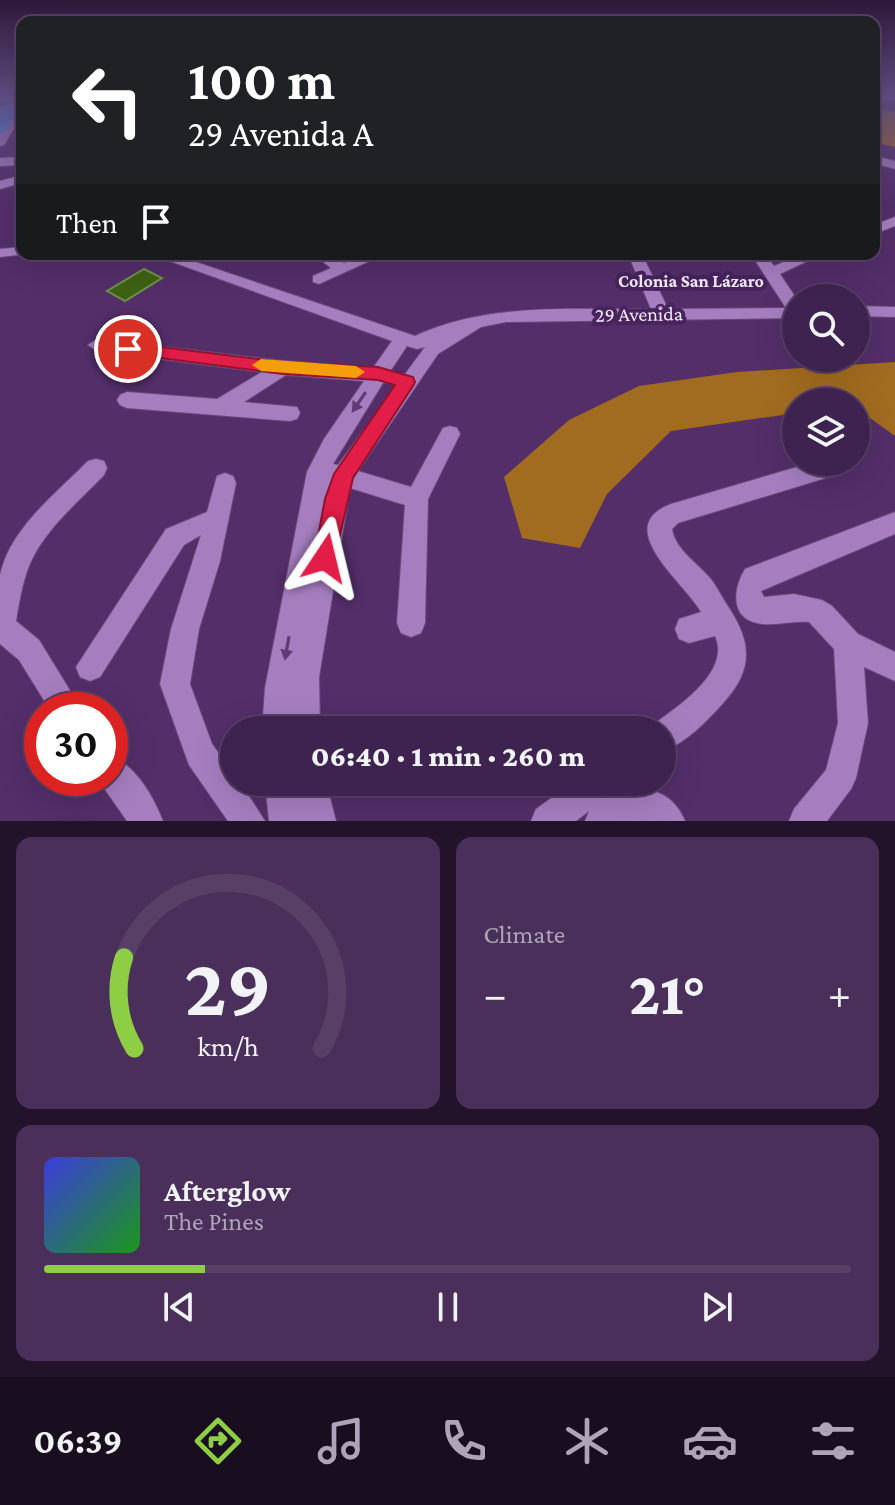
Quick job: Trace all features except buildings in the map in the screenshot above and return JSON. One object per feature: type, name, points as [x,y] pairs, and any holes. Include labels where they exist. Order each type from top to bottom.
[{"type":"street","points":[[179,260],[417,344]]},
{"type":"street","points":[[329,260],[340,267]]},
{"type":"street","points":[[319,279],[360,260]]},
{"type":"street","points":[[638,260],[662,314]]},
{"type":"street","points":[[763,260],[782,288]]},
{"type":"street","points":[[772,272],[801,260]]},
{"type":"street","name":"29 Avenida","points":[[305,716],[305,677],[335,499],[344,474],[407,382],[417,344],[481,319],[782,311]]},
{"type":"street","points":[[870,311],[895,312]]},
{"type":"street","points":[[278,716],[280,688],[318,472],[331,445],[378,373],[417,344]]},
{"type":"street","points":[[97,345],[283,368],[378,373],[407,382]]},
{"type":"street","points":[[217,409],[283,368]]},
{"type":"street","points":[[127,400],[290,413]]},
{"type":"street","points":[[411,623],[417,499],[450,434]]},
{"type":"street","points":[[56,692],[29,650],[0,626],[24,550],[96,468]]},
{"type":"street","points":[[318,472],[344,474],[417,499]]},
{"type":"street","points":[[676,727],[692,715],[725,679],[733,660],[731,638],[722,621],[702,588],[662,545],[659,525],[671,515],[801,476]]},
{"type":"street","points":[[225,483],[185,629],[175,684],[200,754],[248,821]]},
{"type":"street","points":[[90,667],[175,537],[197,525],[216,521]]},
{"type":"street","points":[[895,523],[754,578],[748,588],[748,599],[759,611],[794,607],[813,609],[823,615],[848,644],[895,667]]},
{"type":"street","points":[[689,629],[722,621]]},
{"type":"street","points":[[806,821],[840,778],[853,723],[848,644]]},
{"type":"street","points":[[128,792],[146,821]]},
{"type":"street","points":[[283,796],[286,821]]},
{"type":"street","points":[[313,796],[319,821]]},
{"type":"street","points":[[548,821],[582,796]]},
{"type":"street","points":[[602,821],[621,806],[644,803],[656,808],[668,821]]},
{"type":"shaded area","points":[[880,132],[895,132],[895,147],[880,143]]},
{"type":"shaded area","points":[[895,362],[895,436],[870,418],[870,388],[782,388],[782,415],[671,431],[607,494],[580,548],[522,538],[504,477],[569,420],[639,386],[737,372],[782,369],[782,372],[870,372],[870,364]]},
{"type":"slow traffic","points":[[261,365],[356,372]]},
{"type":"district","name":"Colonia San Lázaro","points":[[691,281]]},
{"type":"route","points":[[128,349],[283,368],[378,373],[407,382],[344,474],[335,499],[325,558]]}]
